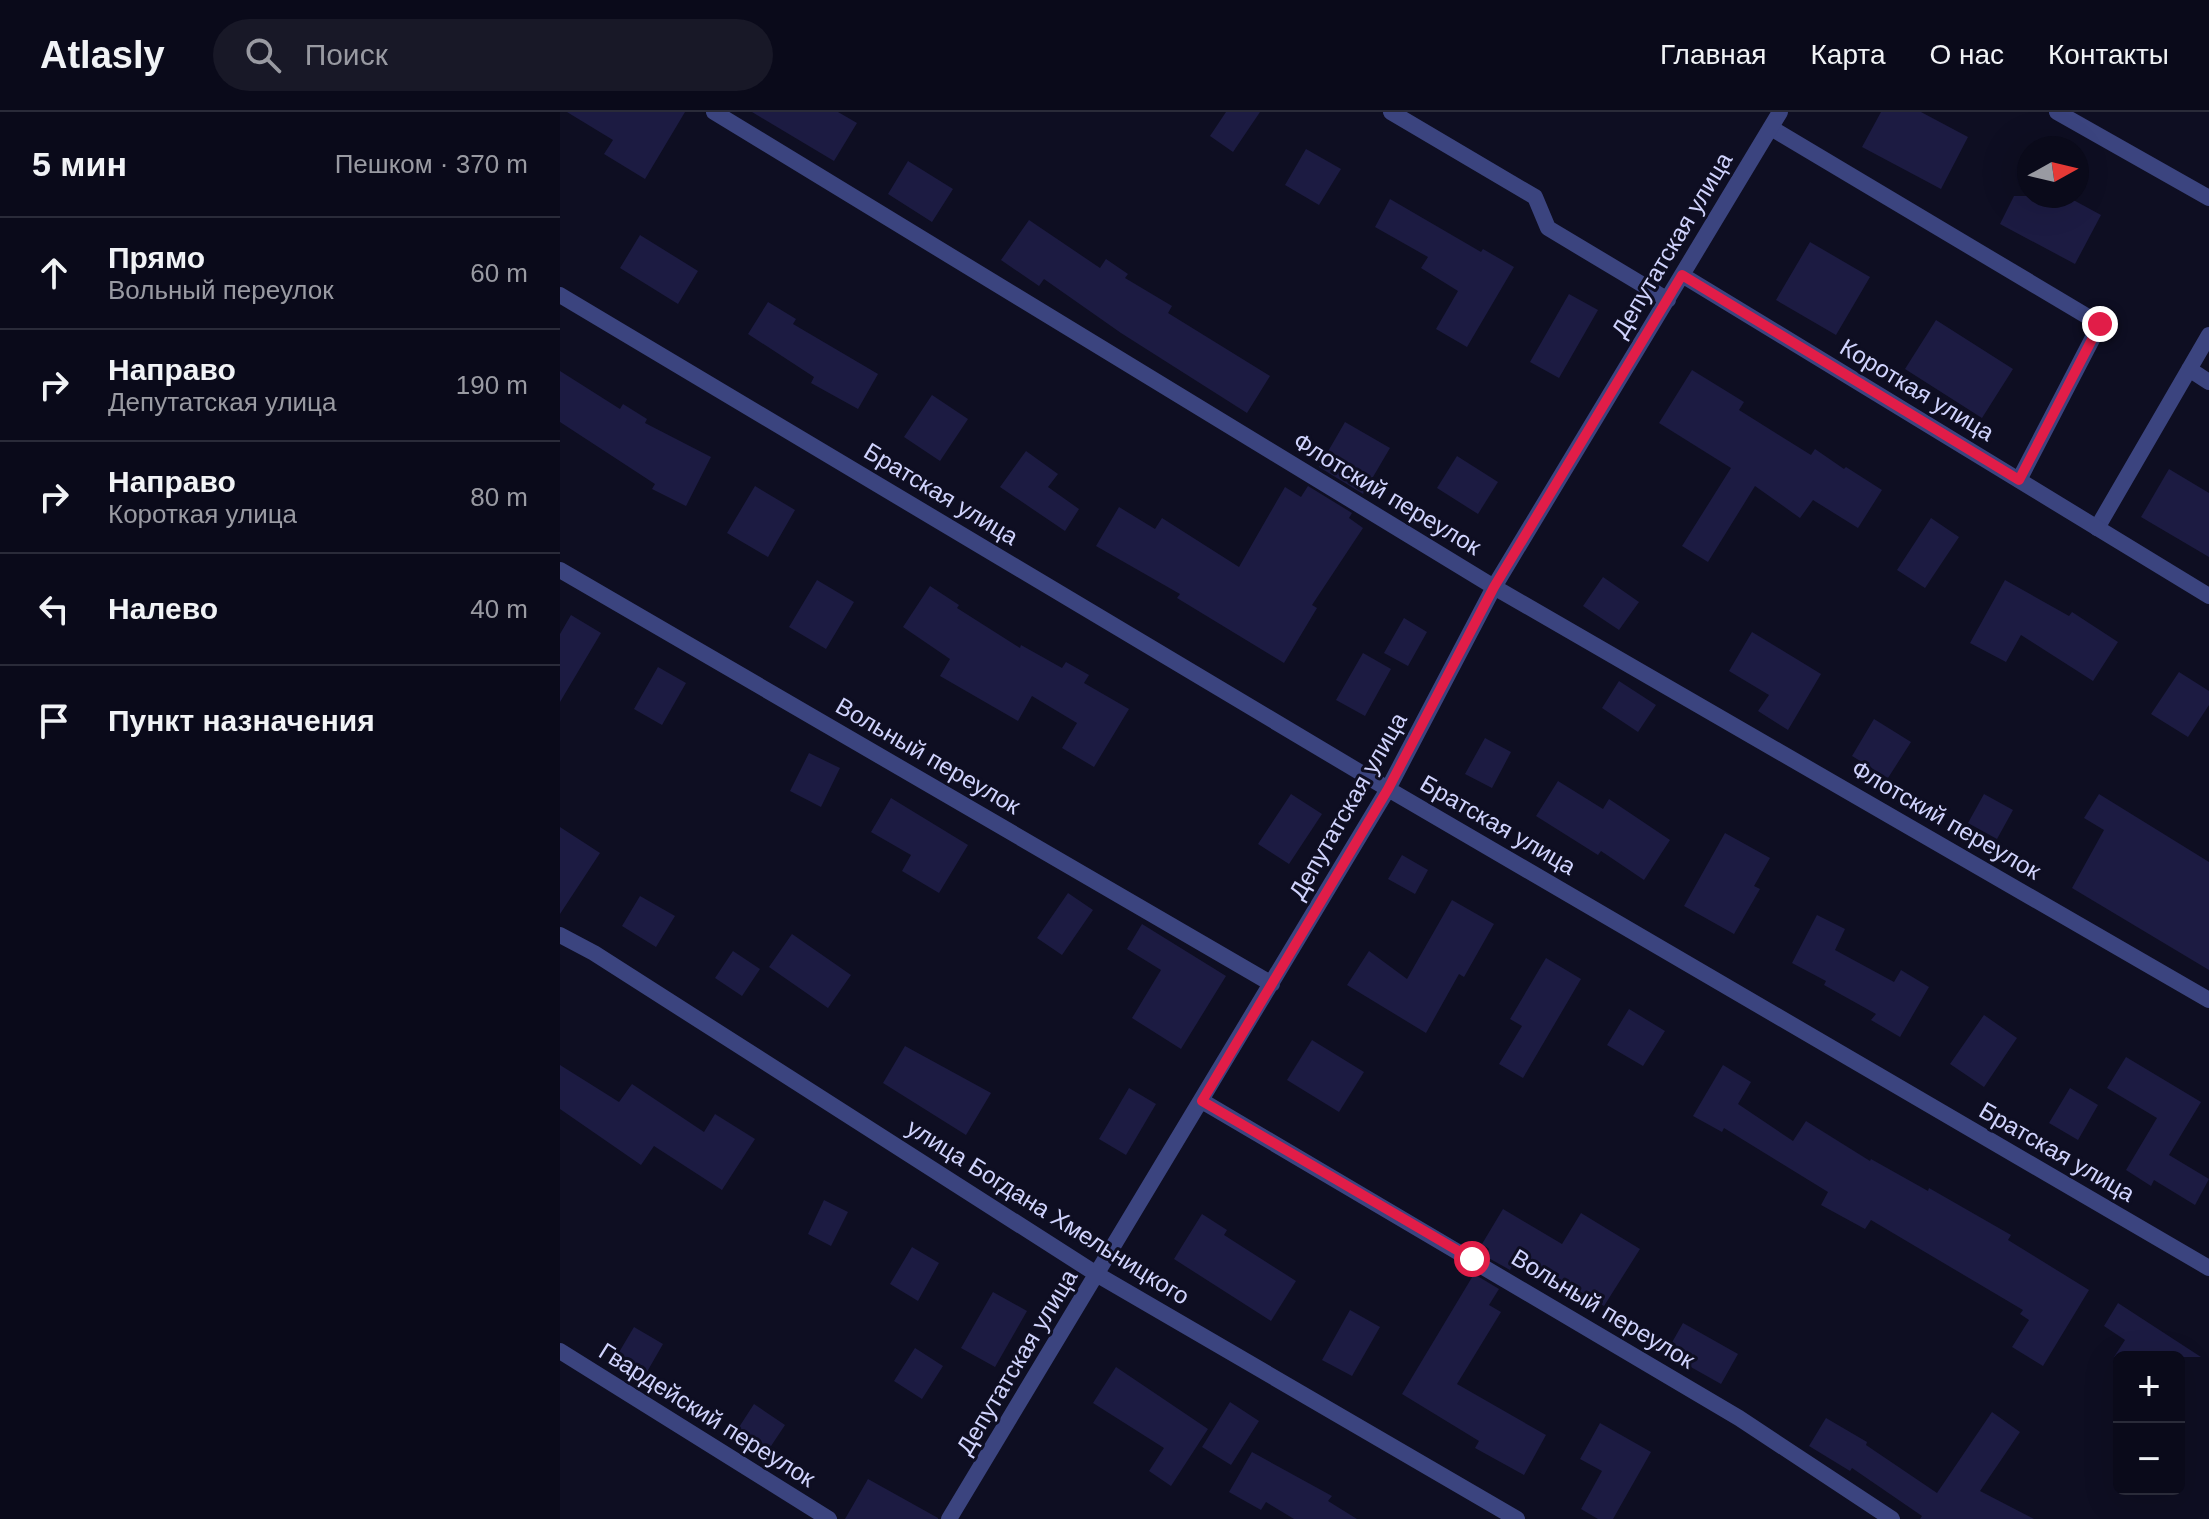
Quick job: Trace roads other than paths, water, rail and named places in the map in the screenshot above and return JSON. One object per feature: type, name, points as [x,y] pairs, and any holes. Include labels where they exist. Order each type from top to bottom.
[{"type":"street","name":"Флотский переулок","points":[[714,112],[1494,587],[2209,1000]]},
{"type":"street","points":[[1391,112],[1535,197],[1548,228],[1668,300]]},
{"type":"street","name":"Депутатская улица","points":[[949,1519],[1388,789],[1494,587],[1780,112]]},
{"type":"street","points":[[2057,112],[2209,198]]},
{"type":"street","points":[[1771,128],[2100,324],[2019,480]]},
{"type":"street","name":"Короткая улица","points":[[1682,275],[2209,596]]},
{"type":"street","name":"Братская улица","points":[[560,295],[1388,789],[2209,1268]]},
{"type":"street","points":[[2097,528],[2209,335]]},
{"type":"street","points":[[2189,369],[2209,382]]},
{"type":"street","name":"Вольный переулок","points":[[560,570],[1272,984]]},
{"type":"street","name":"улица Богдана Хмельницкого","points":[[560,935],[1098,1275],[1517,1519]]},
{"type":"street","name":"Вольный переулок","points":[[1202,1101],[1739,1418],[1892,1519]]},
{"type":"street","name":"Гвардейский переулок","points":[[560,1351],[829,1519]]}]
